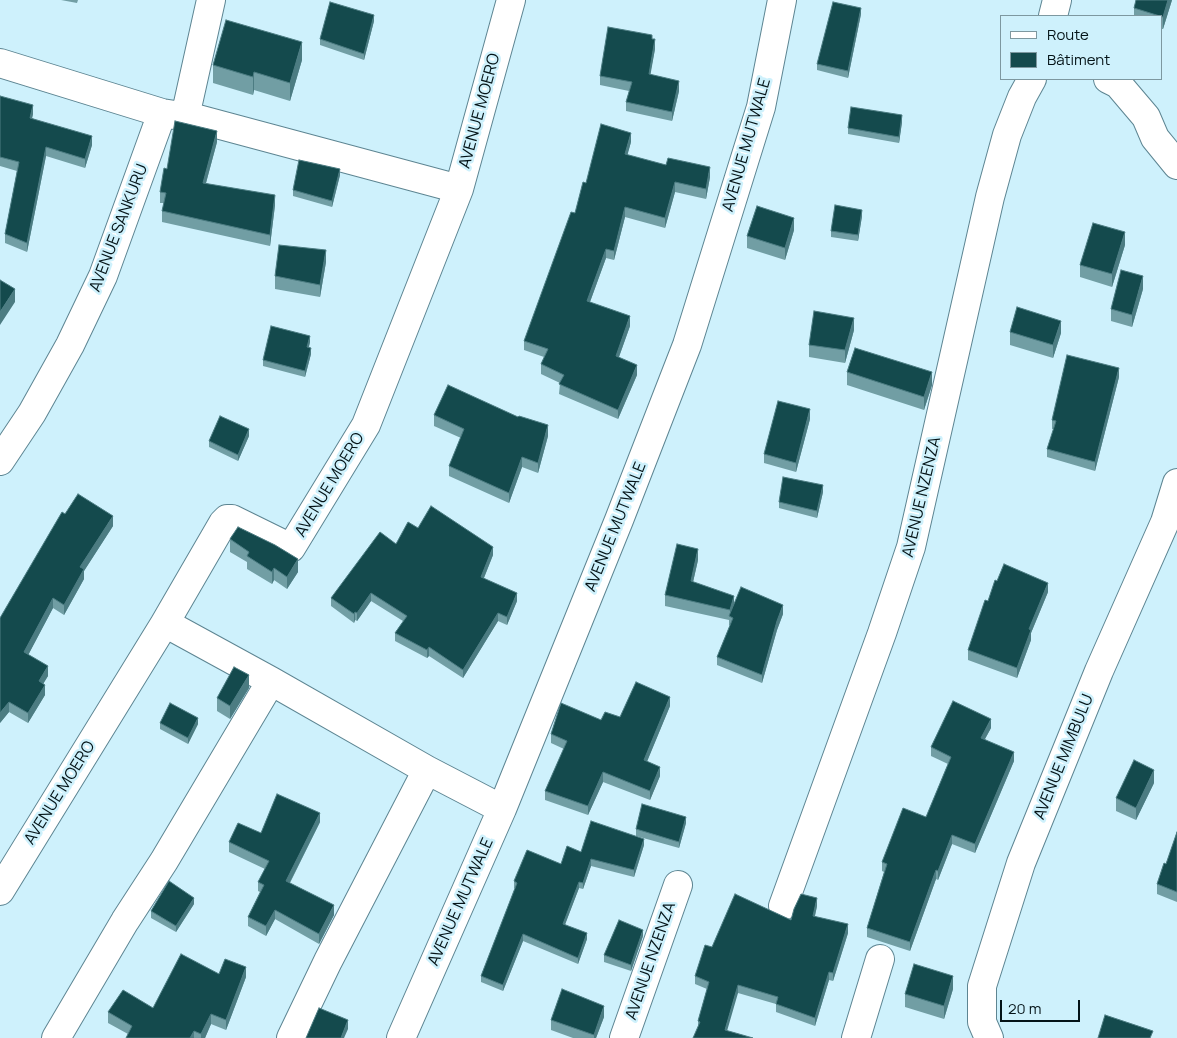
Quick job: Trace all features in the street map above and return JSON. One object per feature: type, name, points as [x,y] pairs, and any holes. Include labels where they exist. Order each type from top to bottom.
[{"type":"street","name":"AVENUE SANKURU","points":[[0,461],[32,413],[70,345],[104,276],[172,114],[187,108],[211,0]]},
{"type":"street","name":"AVENUE MOERO","points":[[0,891],[225,521],[232,519],[291,548],[366,424],[459,189],[511,0]]},
{"type":"street","name":"AVENUE MUTWALE","points":[[401,1038],[502,809],[616,529],[688,345],[760,107],[782,0]]},
{"type":"street","points":[[1053,15],[1057,0]]},
{"type":"street","points":[[0,63],[172,114],[459,189]]},
{"type":"street","name":"AVENUE NZENZA","points":[[783,906],[912,546],[990,197],[1008,135],[1022,97],[1031,80]]},
{"type":"street","points":[[1110,80],[1118,84],[1146,116],[1155,138],[1177,165]]},
{"type":"street","name":"AVENUE MIMBULU","points":[[989,1038],[982,1022],[982,986],[1021,862],[1100,671],[1165,522],[1177,483]]},
{"type":"street","points":[[164,623],[271,680],[427,770],[502,809]]},
{"type":"street","points":[[56,1038],[271,680]]},
{"type":"street","points":[[291,1038],[328,961],[427,770]]},
{"type":"street","name":"AVENUE NZENZA","points":[[624,1038],[678,884]]},
{"type":"street","points":[[856,1038],[880,959]]},
{"type":"building","points":[[1136,0],[1168,0],[1163,17],[1162,15],[1134,8]]},
{"type":"building","points":[[330,2],[374,15],[364,54],[320,39]]},
{"type":"building","points":[[833,2],[861,8],[848,71],[817,64]]},
{"type":"building","points":[[226,20],[302,42],[290,83],[254,72],[253,77],[213,65]]},
{"type":"building","points":[[608,27],[652,35],[652,39],[655,39],[649,74],[679,81],[672,112],[626,102],[632,82],[600,76]]},
{"type":"building","points":[[0,96],[33,105],[30,118],[92,136],[85,159],[46,147],[27,243],[5,234],[19,162],[0,157]]},
{"type":"building","points":[[851,107],[902,115],[899,137],[848,128]]},
{"type":"building","points":[[175,121],[217,131],[203,183],[275,195],[270,235],[162,211],[166,193],[160,192],[164,168],[167,169]]},
{"type":"building","points":[[601,124],[631,133],[625,154],[666,165],[668,158],[710,167],[706,189],[675,182],[665,218],[625,207],[614,251],[606,249],[587,301],[630,316],[616,356],[637,365],[618,410],[559,384],[564,375],[541,364],[548,349],[524,341],[571,212],[575,213],[583,182],[586,183]]},
{"type":"building","points":[[299,160],[340,169],[332,201],[293,190]]},
{"type":"building","points":[[835,205],[862,210],[858,235],[831,231]]},
{"type":"building","points":[[757,206],[794,218],[785,248],[747,236]]},
{"type":"building","points":[[1093,223],[1125,232],[1112,274],[1080,265]]},
{"type":"building","points":[[279,245],[326,250],[320,285],[275,276]]},
{"type":"building","points":[[1121,270],[1143,276],[1132,315],[1111,309]]},
{"type":"building","points":[[0,280],[15,289],[0,312]]},
{"type":"building","points":[[1017,307],[1061,321],[1053,345],[1010,332]]},
{"type":"building","points":[[814,311],[854,318],[845,350],[809,345]]},
{"type":"building","points":[[271,326],[310,336],[307,347],[311,348],[305,371],[263,360]]},
{"type":"building","points":[[855,348],[932,372],[924,397],[847,372]]},
{"type":"building","points":[[1067,355],[1119,368],[1095,462],[1047,449],[1056,421],[1052,420]]},
{"type":"building","points":[[448,385],[518,417],[548,425],[538,463],[522,457],[509,493],[449,466],[464,429],[434,415]]},
{"type":"building","points":[[778,401],[810,409],[796,463],[764,454]]},
{"type":"building","points":[[220,416],[249,429],[238,455],[209,441]]},
{"type":"building","points":[[783,477],[823,485],[817,511],[779,502]]},
{"type":"building","points":[[78,494],[113,516],[80,567],[84,569],[64,605],[53,598],[24,652],[48,666],[39,681],[45,685],[28,713],[9,702],[0,713],[0,618],[62,512],[65,514]]},
{"type":"building","points":[[431,506],[493,547],[481,577],[517,593],[507,617],[498,613],[463,670],[429,647],[427,650],[395,633],[407,616],[371,593],[357,613],[355,612],[354,614],[331,598],[380,532],[396,544],[408,522],[418,528]]},
{"type":"building","points":[[238,527],[275,545],[298,559],[287,577],[274,568],[272,572],[247,556],[249,552],[230,539]]},
{"type":"building","points":[[677,544],[698,549],[691,581],[734,596],[730,610],[665,595]]},
{"type":"building","points":[[1004,564],[1048,583],[1029,629],[1031,630],[1017,668],[968,650],[985,600],[988,601],[995,580],[997,581]]},
{"type":"building","points":[[741,587],[783,605],[762,675],[717,657],[733,618],[729,616]]},
{"type":"building","points":[[234,667],[249,675],[230,706],[217,698]]},
{"type":"building","points":[[636,682],[670,697],[644,760],[660,767],[650,791],[603,772],[588,806],[545,791],[567,741],[551,734],[561,703],[601,720],[605,712],[620,717]]},
{"type":"building","points":[[953,701],[991,719],[981,738],[1014,752],[975,844],[952,835],[938,871],[936,870],[910,942],[867,928],[887,864],[882,862],[903,808],[926,817],[951,757],[931,747]]},
{"type":"building","points":[[170,703],[198,718],[188,738],[160,723]]},
{"type":"building","points":[[1134,760],[1154,770],[1136,808],[1116,798]]},
{"type":"building","points":[[277,794],[320,813],[286,881],[334,905],[319,934],[275,910],[266,926],[248,917],[264,885],[258,882],[269,861],[229,842],[238,823],[261,833]]},
{"type":"building","points":[[642,804],[686,817],[679,842],[636,829]]},
{"type":"building","points":[[591,821],[644,839],[634,870],[591,859],[583,883],[579,882],[563,924],[587,933],[578,958],[523,934],[503,985],[481,976],[517,883],[514,881],[527,850],[561,864],[567,846],[581,852]]},
{"type":"building","points":[[1177,832],[1177,892],[1157,884]]},
{"type":"building","points":[[169,881],[194,898],[176,926],[151,911]]},
{"type":"building","points":[[735,894],[791,920],[801,894],[817,898],[813,916],[848,924],[833,973],[829,972],[815,1018],[776,1004],[778,997],[738,985],[725,1030],[753,1038],[693,1038],[700,1022],[698,1021],[709,982],[695,976],[705,945],[712,947]]},
{"type":"building","points":[[619,920],[643,930],[631,965],[604,955]]},
{"type":"building","points":[[181,954],[219,974],[225,959],[246,967],[226,1020],[211,1014],[201,1034],[194,1031],[190,1038],[126,1038],[132,1026],[108,1012],[123,990],[153,1008]]},
{"type":"building","points":[[914,964],[953,976],[944,1006],[905,994]]},
{"type":"building","points":[[562,989],[604,1006],[594,1035],[551,1020]]},
{"type":"building","points":[[319,1008],[348,1020],[341,1038],[306,1038]]},
{"type":"building","points":[[1105,1015],[1153,1031],[1150,1038],[1098,1038]]}]
